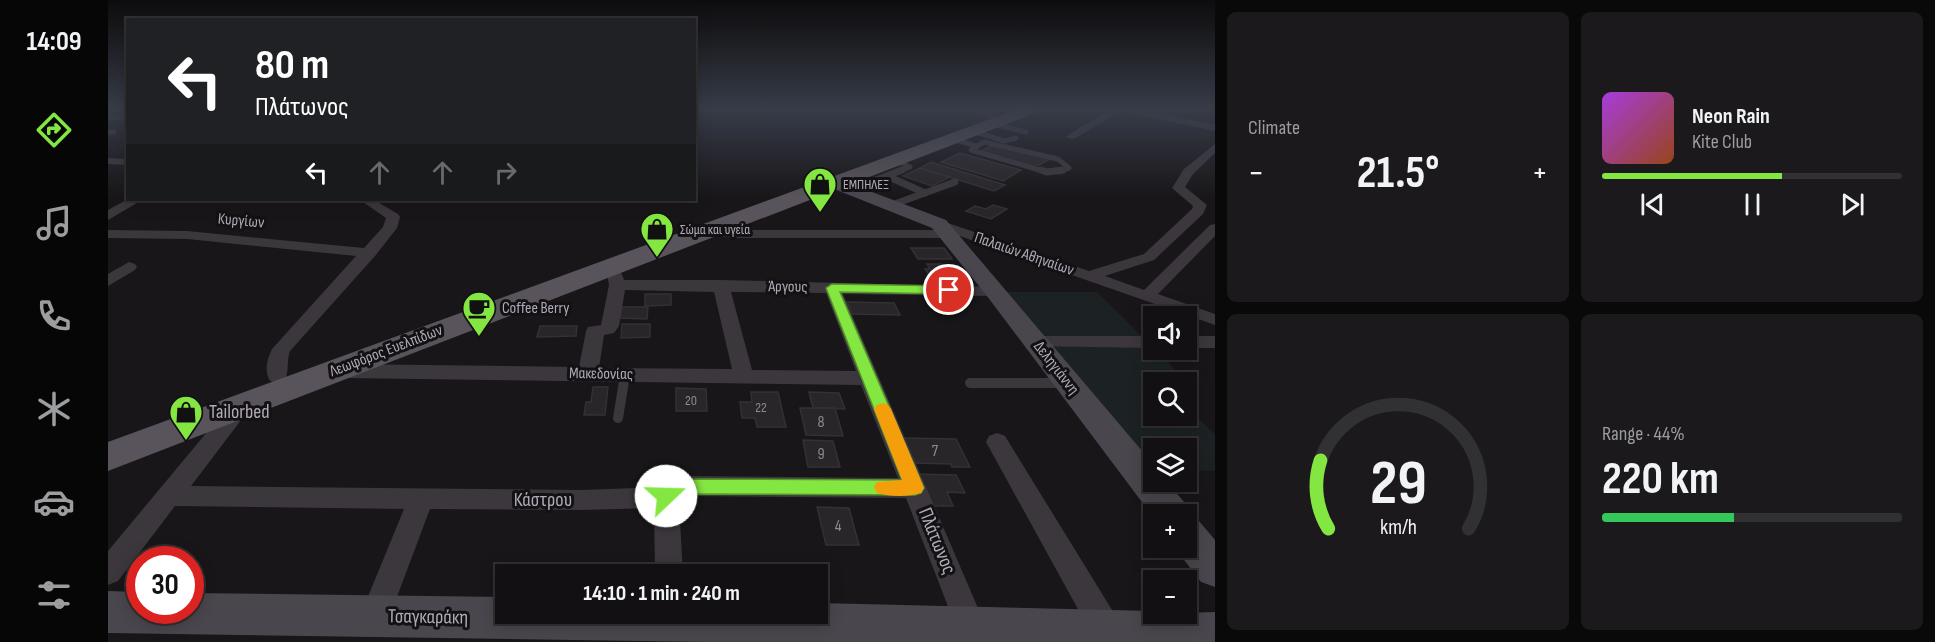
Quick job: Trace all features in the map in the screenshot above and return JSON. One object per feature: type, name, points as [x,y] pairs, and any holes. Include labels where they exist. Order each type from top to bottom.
[{"type":"main road","name":"Λεωφόρος Ευελπίδων","points":[[108,439],[277,376],[957,138]]},
{"type":"main road","name":"Λεωφόρος Ευελπίδων","points":[[108,457],[333,370],[616,275],[712,229],[835,183],[884,172],[963,138]]},
{"type":"street","points":[[1089,276],[1149,256],[1198,211],[1208,205],[1178,188],[1188,172],[1215,147]]},
{"type":"street","points":[[108,161],[126,162]]},
{"type":"street","points":[[108,170],[126,162]]},
{"type":"street","name":"Παλαιών Αθηναίων","points":[[835,183],[943,229],[1215,320]]},
{"type":"street","points":[[108,216],[133,201]]},
{"type":"street","points":[[277,376],[277,359],[282,349],[390,228],[393,217],[368,201]]},
{"type":"street","points":[[1147,296],[1215,228]]},
{"type":"street","points":[[712,229],[734,234],[943,229]]},
{"type":"street","name":"Δεληγιάννη","points":[[943,229],[1164,504]]},
{"type":"street","name":"Κυργίων","points":[[108,234],[187,235],[370,253]]},
{"type":"street","points":[[108,267],[129,267],[108,281]]},
{"type":"street","points":[[588,373],[594,331],[608,329],[610,326],[616,275]]},
{"type":"street","name":"Άργους","points":[[616,275],[721,285],[995,291]]},
{"type":"street","points":[[721,285],[743,375]]},
{"type":"street","name":"Πλάτωνος","points":[[832,288],[972,628]]},
{"type":"street","points":[[1036,342],[1143,342]]},
{"type":"street","points":[[1197,342],[1215,342]]},
{"type":"street","name":"Μακεδονίας","points":[[333,370],[870,378]]},
{"type":"street","points":[[108,572],[242,405]]},
{"type":"street","points":[[997,442],[1107,631]]},
{"type":"street","name":"Κάστρου","points":[[170,496],[581,500],[666,496],[690,486],[915,488]]},
{"type":"street","points":[[666,496],[669,564]]},
{"type":"street","points":[[375,616],[421,499]]},
{"type":"street","points":[[1197,547],[1215,569]]},
{"type":"street","name":"Τσαγκαράκη","points":[[108,612],[375,616],[573,631],[622,624]]},
{"type":"street","name":"Τσαγκαράκη","points":[[828,623],[1215,634]]},
{"type":"lane","points":[[980,138],[971,150],[1036,170],[1058,172],[1069,168],[1058,159],[986,142],[987,138]]},
{"type":"lane","points":[[1002,138],[1006,141],[1016,138]]},
{"type":"lane","points":[[884,172],[925,193]]},
{"type":"lane","points":[[892,206],[955,182]]},
{"type":"lane","points":[[618,418],[625,375]]},
{"type":"lane","points":[[970,383],[1068,382]]},
{"type":"shaded area","points":[[1003,292],[1097,292],[1143,338],[1143,360],[1166,360],[1178,372],[1143,372],[1143,426],[1197,426],[1197,417],[1215,434],[1215,471],[1197,470],[1197,438],[1143,438],[1143,458]]},
{"type":"building","points":[[995,144],[1050,159],[1035,167],[979,152]]},
{"type":"building","points":[[960,153],[1021,170],[1003,181],[941,162]]},
{"type":"building","points":[[931,162],[1005,185],[994,191],[920,168]]},
{"type":"building","points":[[920,168],[950,177],[932,186],[903,176]]},
{"type":"building","points":[[993,205],[1007,209],[991,219],[966,211],[975,206],[986,209]]},
{"type":"building","points":[[911,248],[944,248],[952,259],[918,259]]},
{"type":"building","points":[[927,264],[942,264],[947,270],[954,270],[961,280],[933,280],[925,269],[930,269]]},
{"type":"building","points":[[645,294],[671,294],[671,305],[645,306]]},
{"type":"building","points":[[847,302],[894,303],[900,315],[852,314]]},
{"type":"building","points":[[622,307],[648,307],[647,319],[620,318]]},
{"type":"building","points":[[622,324],[650,324],[650,337],[621,338]]},
{"type":"building","points":[[540,326],[577,326],[576,336],[537,337]]},
{"type":"building","points":[[593,387],[608,387],[605,415],[584,415],[586,402],[591,402]]},
{"type":"building","points":[[676,388],[706,389],[707,411],[676,411]]},
{"type":"building","points":[[751,392],[778,392],[786,427],[757,427],[755,418],[742,418],[740,402],[752,402]]},
{"type":"building","points":[[809,392],[839,393],[845,409],[813,408]]},
{"type":"building","points":[[800,408],[835,408],[843,436],[806,435]]},
{"type":"building","points":[[904,438],[956,439],[970,467],[914,463]]},
{"type":"building","points":[[803,440],[833,441],[840,467],[808,467]]},
{"type":"building","points":[[915,474],[956,475],[965,493],[947,492],[953,506],[932,506]]},
{"type":"building","points":[[817,507],[849,508],[859,545],[826,545]]},
{"type":"slow traffic","points":[[883,409],[915,488],[883,487]]},
{"type":"place","name":"ΕΜΠΗΛΕΞ","points":[[820,213]]},
{"type":"place","name":"Σώμα και υγεία","points":[[657,258]]},
{"type":"place","name":"Coffee Berry","points":[[479,337]]},
{"type":"place","name":"Tailorbed","points":[[186,441]]},
{"type":"route","points":[[666,496],[690,486],[915,488],[832,288],[949,290]]}]
